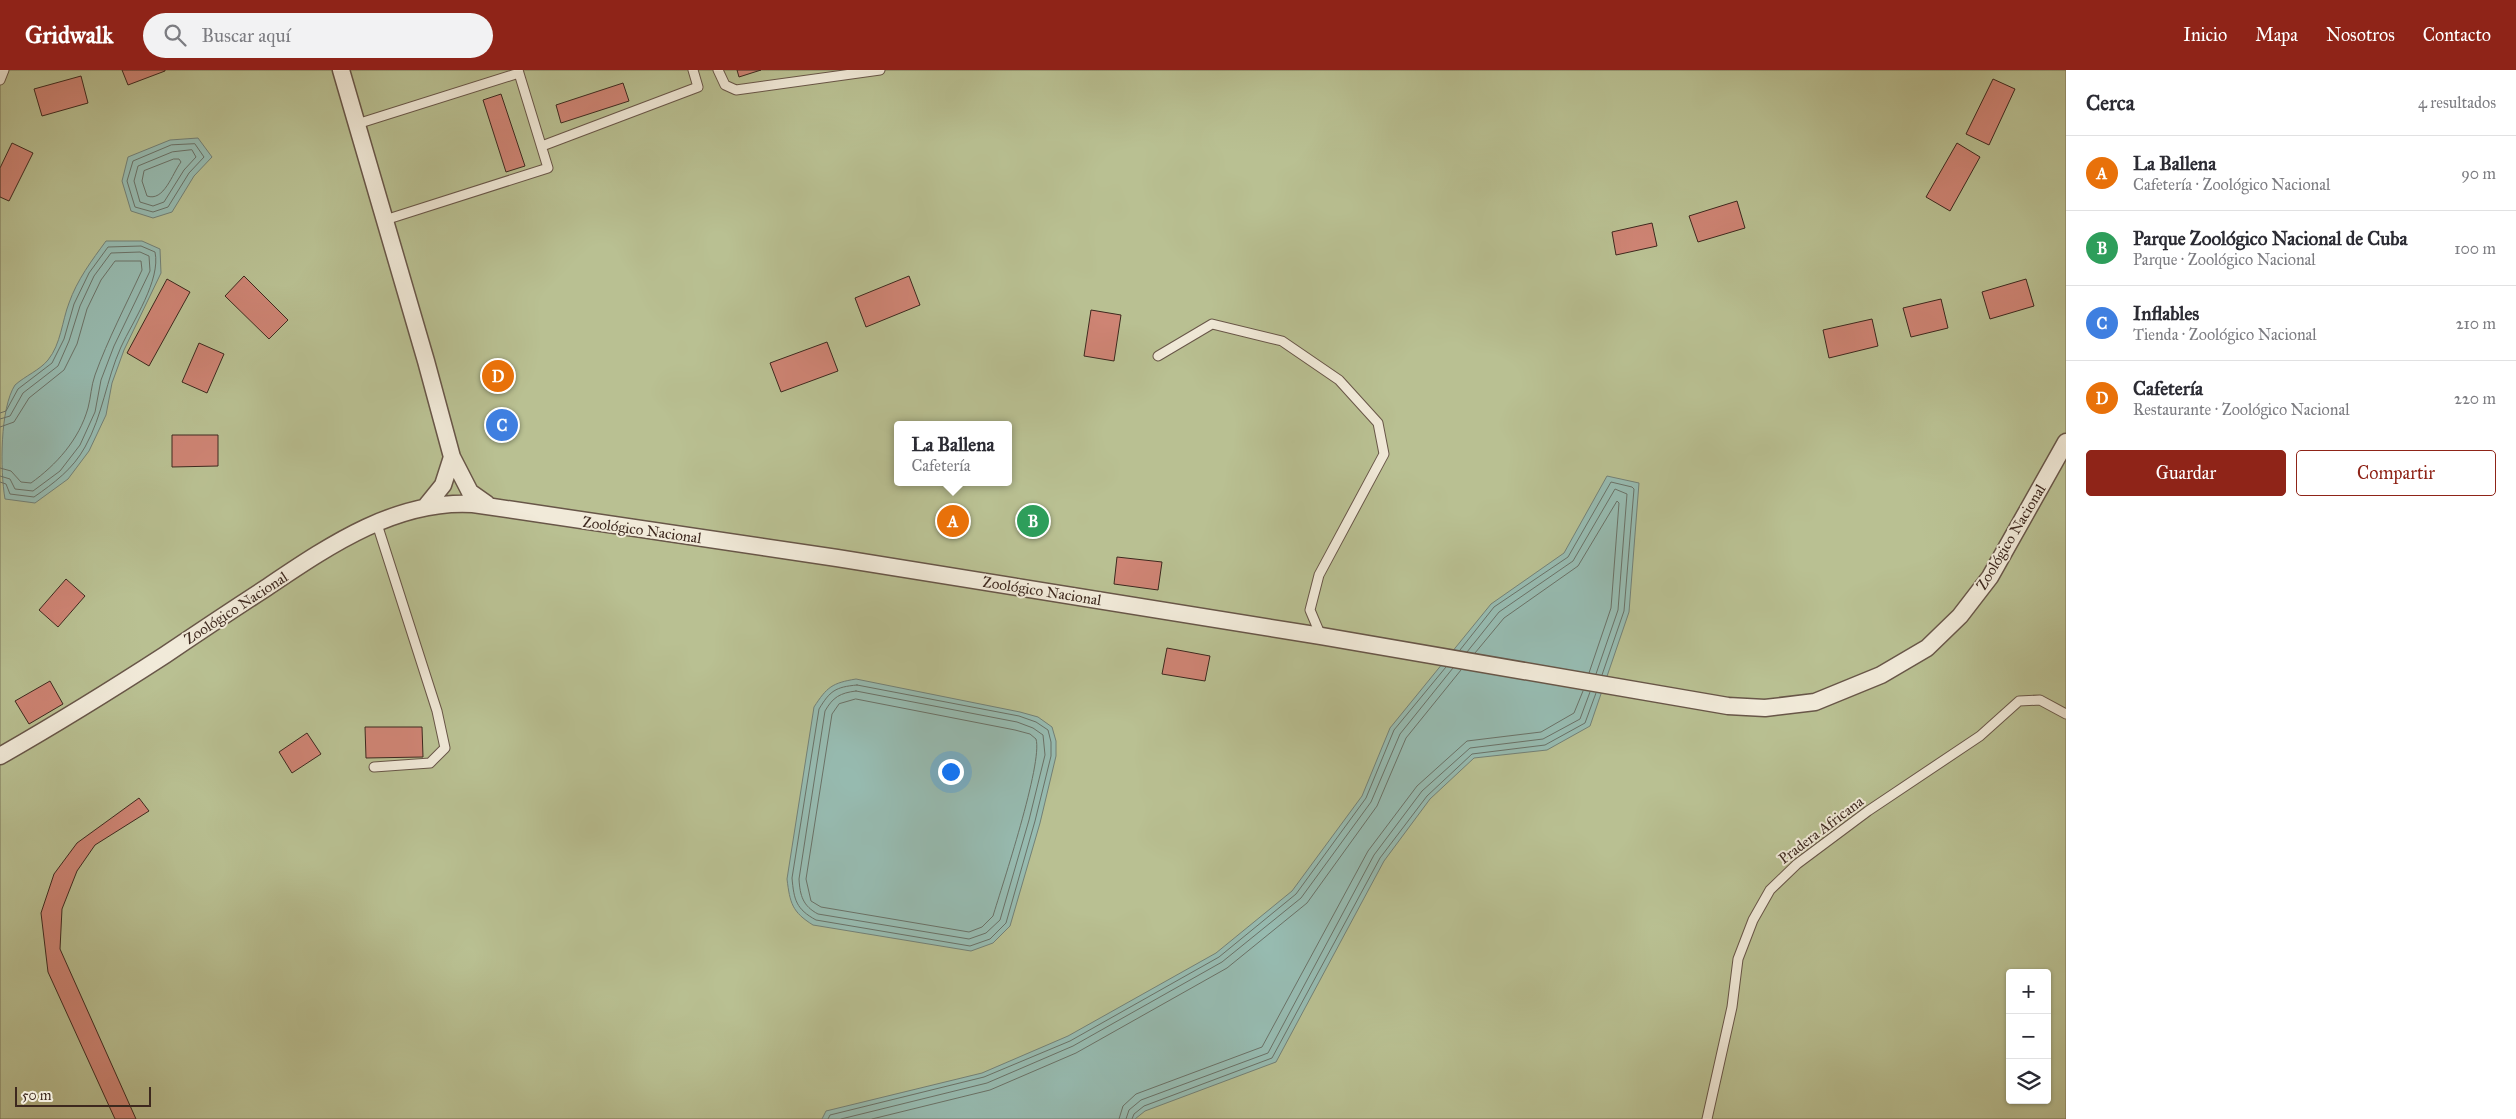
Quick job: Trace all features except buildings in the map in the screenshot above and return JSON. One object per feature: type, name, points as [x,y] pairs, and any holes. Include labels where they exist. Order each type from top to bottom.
[{"type":"street","points":[[341,70],[452,458],[470,492],[496,508]]},
{"type":"street","name":"Zoológico Nacional","points":[[0,756],[91,703],[320,552],[377,524],[426,506],[459,503],[837,558],[1321,636],[1728,706],[1765,708],[1815,702],[1881,675],[1927,648],[1960,616],[1990,577],[2066,442]]},
{"type":"street","points":[[426,506],[443,485],[452,458]]},
{"type":"lane","points":[[0,80],[4,70]]},
{"type":"lane","points":[[542,146],[698,87],[693,70]]},
{"type":"lane","points":[[718,70],[725,85],[736,90],[880,70]]},
{"type":"lane","points":[[357,124],[518,71],[542,146],[548,168],[385,220]]},
{"type":"lane","points":[[1158,356],[1212,324],[1282,341],[1339,380],[1378,423],[1384,454],[1319,575],[1310,610],[1321,636]]},
{"type":"lane","points":[[374,767],[430,763],[445,748],[437,711],[377,524]]},
{"type":"lane","name":"Pradera Africana","points":[[1707,1119],[1732,1007],[1738,959],[1753,920],[1770,890],[1796,864],[1868,811],[1980,736],[2019,701],[2040,700],[2066,714]]},
{"type":"green space","points":[[0,70],[2066,70],[2066,1119],[0,1119]]},
{"type":"water","points":[[198,138],[212,157],[194,176],[172,212],[153,218],[131,211],[122,181],[128,157],[170,140]]},
{"type":"water","points":[[106,241],[142,241],[160,249],[161,273],[124,350],[112,383],[106,415],[89,451],[68,479],[35,503],[5,499],[2,472],[2,440],[6,408],[10,395],[15,385],[41,367],[52,354],[59,340],[69,303],[76,286]]},
{"type":"water","points":[[1607,476],[1639,483],[1629,612],[1590,726],[1547,750],[1474,758],[1430,799],[1384,861],[1276,1062],[1145,1111],[1135,1119],[822,1119],[826,1111],[982,1073],[1068,1036],[1216,953],[1292,891],[1362,796],[1390,728],[1491,604],[1564,553]]},
{"type":"water","points":[[856,679],[1020,712],[1038,717],[1052,727],[1056,741],[1056,756],[1040,823],[1010,926],[993,943],[971,951],[813,925],[800,916],[793,906],[787,879],[814,707],[831,687],[841,682]]},
{"type":"place","name":"Cafetería","points":[[498,376]]},
{"type":"place","name":"Inflables","points":[[502,425]]},
{"type":"place","name":"La Ballena","points":[[953,521]]},
{"type":"place","name":"Parque Zoológico Nacional de Cuba","points":[[1033,521]]}]
